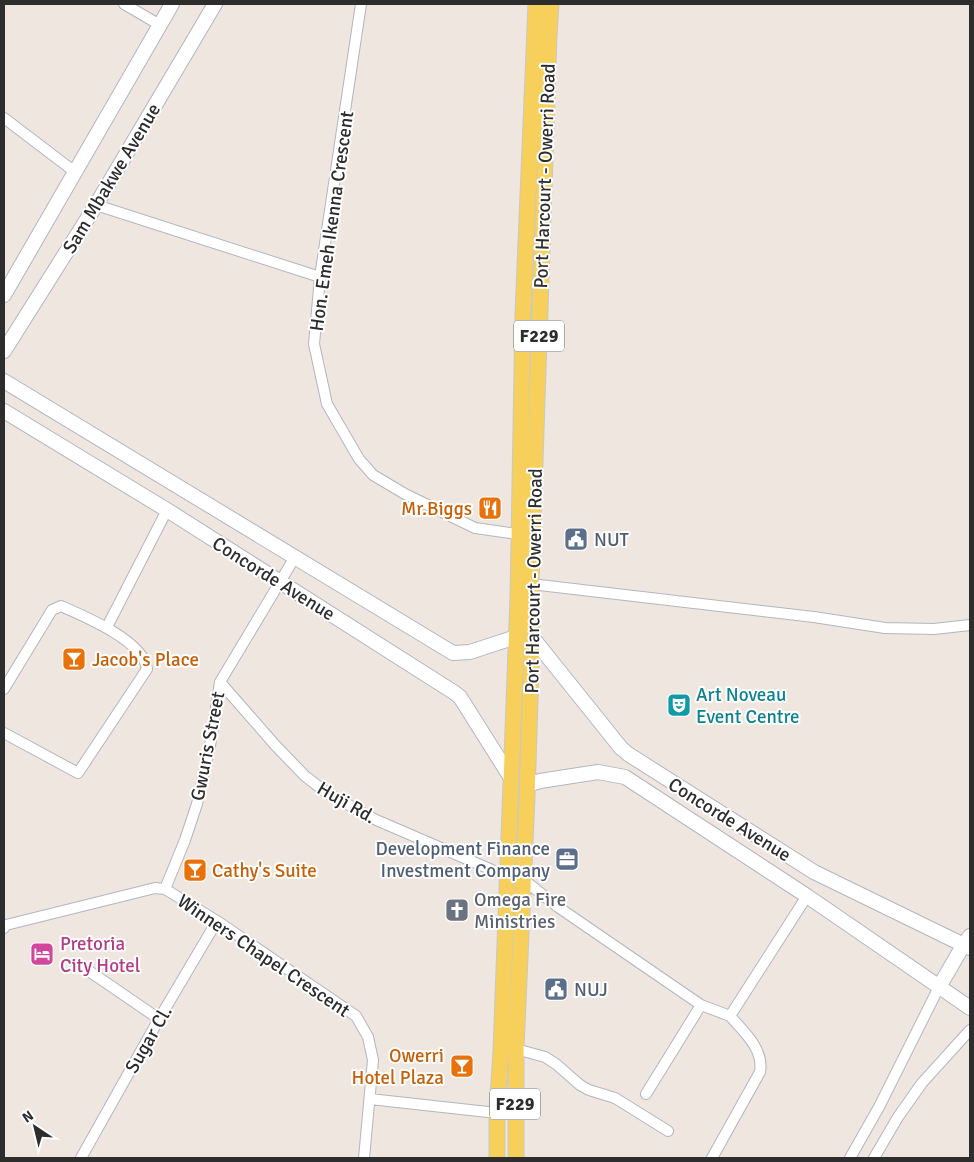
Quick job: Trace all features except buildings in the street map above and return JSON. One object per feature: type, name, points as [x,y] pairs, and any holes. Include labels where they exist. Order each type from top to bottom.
[{"type":"main road","name":"Port Harcourt - Owerri Road","points":[[496,1158],[516,638],[526,535],[542,36],[536,4]]},
{"type":"main road","name":"Port Harcourt - Owerri Road","points":[[542,36],[552,4]]},
{"type":"main road","name":"Port Harcourt - Owerri Road","points":[[516,1158],[516,1049],[532,637],[531,584],[526,535]]},
{"type":"main road","points":[[506,876],[524,880]]},
{"type":"street","points":[[124,4],[160,25]]},
{"type":"street","name":"Sam Mbakwe Avenue","points":[[4,295],[172,4]]},
{"type":"street","name":"Sam Mbakwe Avenue","points":[[4,351],[96,205],[215,4]]},
{"type":"street","name":"Hon. Emeh Ikenna Crescent","points":[[362,4],[320,277],[314,344],[327,404],[359,459],[374,475],[414,499],[475,528],[526,535]]},
{"type":"street","points":[[4,118],[75,172]]},
{"type":"street","points":[[96,205],[320,277]]},
{"type":"street","name":"Concorde Avenue","points":[[4,380],[453,653],[470,652],[516,638]]},
{"type":"street","name":"Concorde Avenue","points":[[4,411],[167,510],[460,697],[511,778]]},
{"type":"street","points":[[107,627],[167,510]]},
{"type":"street","name":"Gwuris Street","points":[[166,890],[197,804],[210,746],[220,682],[295,557]]},
{"type":"street","points":[[531,584],[805,616],[885,628],[934,629],[970,625]]},
{"type":"street","points":[[4,689],[52,610],[62,606],[107,627],[139,652],[146,662],[147,669],[78,773],[4,733]]},
{"type":"street","name":"Concorde Avenue","points":[[532,637],[620,748],[628,754],[814,872],[968,943]]},
{"type":"street","name":"Huji Rd.","points":[[220,682],[299,770],[327,793],[374,819],[506,876]]},
{"type":"street","name":"Concorde Avenue","points":[[527,785],[540,781],[598,772],[625,777],[807,896],[970,1008]]},
{"type":"street","points":[[524,880],[558,907],[701,1005],[730,1016],[751,1040],[761,1065],[760,1072],[712,1158]]},
{"type":"street","name":"Winners Chapel Crescent","points":[[4,925],[155,888],[166,890],[217,921],[356,1016],[368,1037],[373,1060],[364,1158]]},
{"type":"street","points":[[730,1016],[807,896]]},
{"type":"street","name":"Sugar Cl.","points":[[81,1158],[159,1018],[217,921]]},
{"type":"street","points":[[850,1158],[879,1107],[939,987],[968,943]]},
{"type":"street","points":[[86,969],[159,1018]]},
{"type":"street","points":[[646,1094],[701,1005]]},
{"type":"street","points":[[874,1158],[898,1116],[922,1083],[970,1030]]},
{"type":"street","points":[[516,1049],[545,1057],[589,1090],[615,1098],[668,1131]]},
{"type":"street","points":[[370,1099],[497,1113]]},
{"type":"place","name":"Mr.Biggs","points":[[490,508]]},
{"type":"place","name":"NUT","points":[[576,539]]},
{"type":"place","name":"Jacob's Place","points":[[74,659]]},
{"type":"place","name":"Art Noveau Event Centre","points":[[679,705]]},
{"type":"place","name":"Development Finance Investment Company","points":[[567,859]]},
{"type":"place","name":"Cathy's Suite","points":[[195,870]]},
{"type":"place","name":"Omega Fire Ministries","points":[[457,910]]},
{"type":"place","name":"Pretoria City Hotel","points":[[42,954]]},
{"type":"place","name":"NUJ","points":[[556,989]]},
{"type":"place","name":"Owerri Hotel Plaza","points":[[462,1066]]}]
